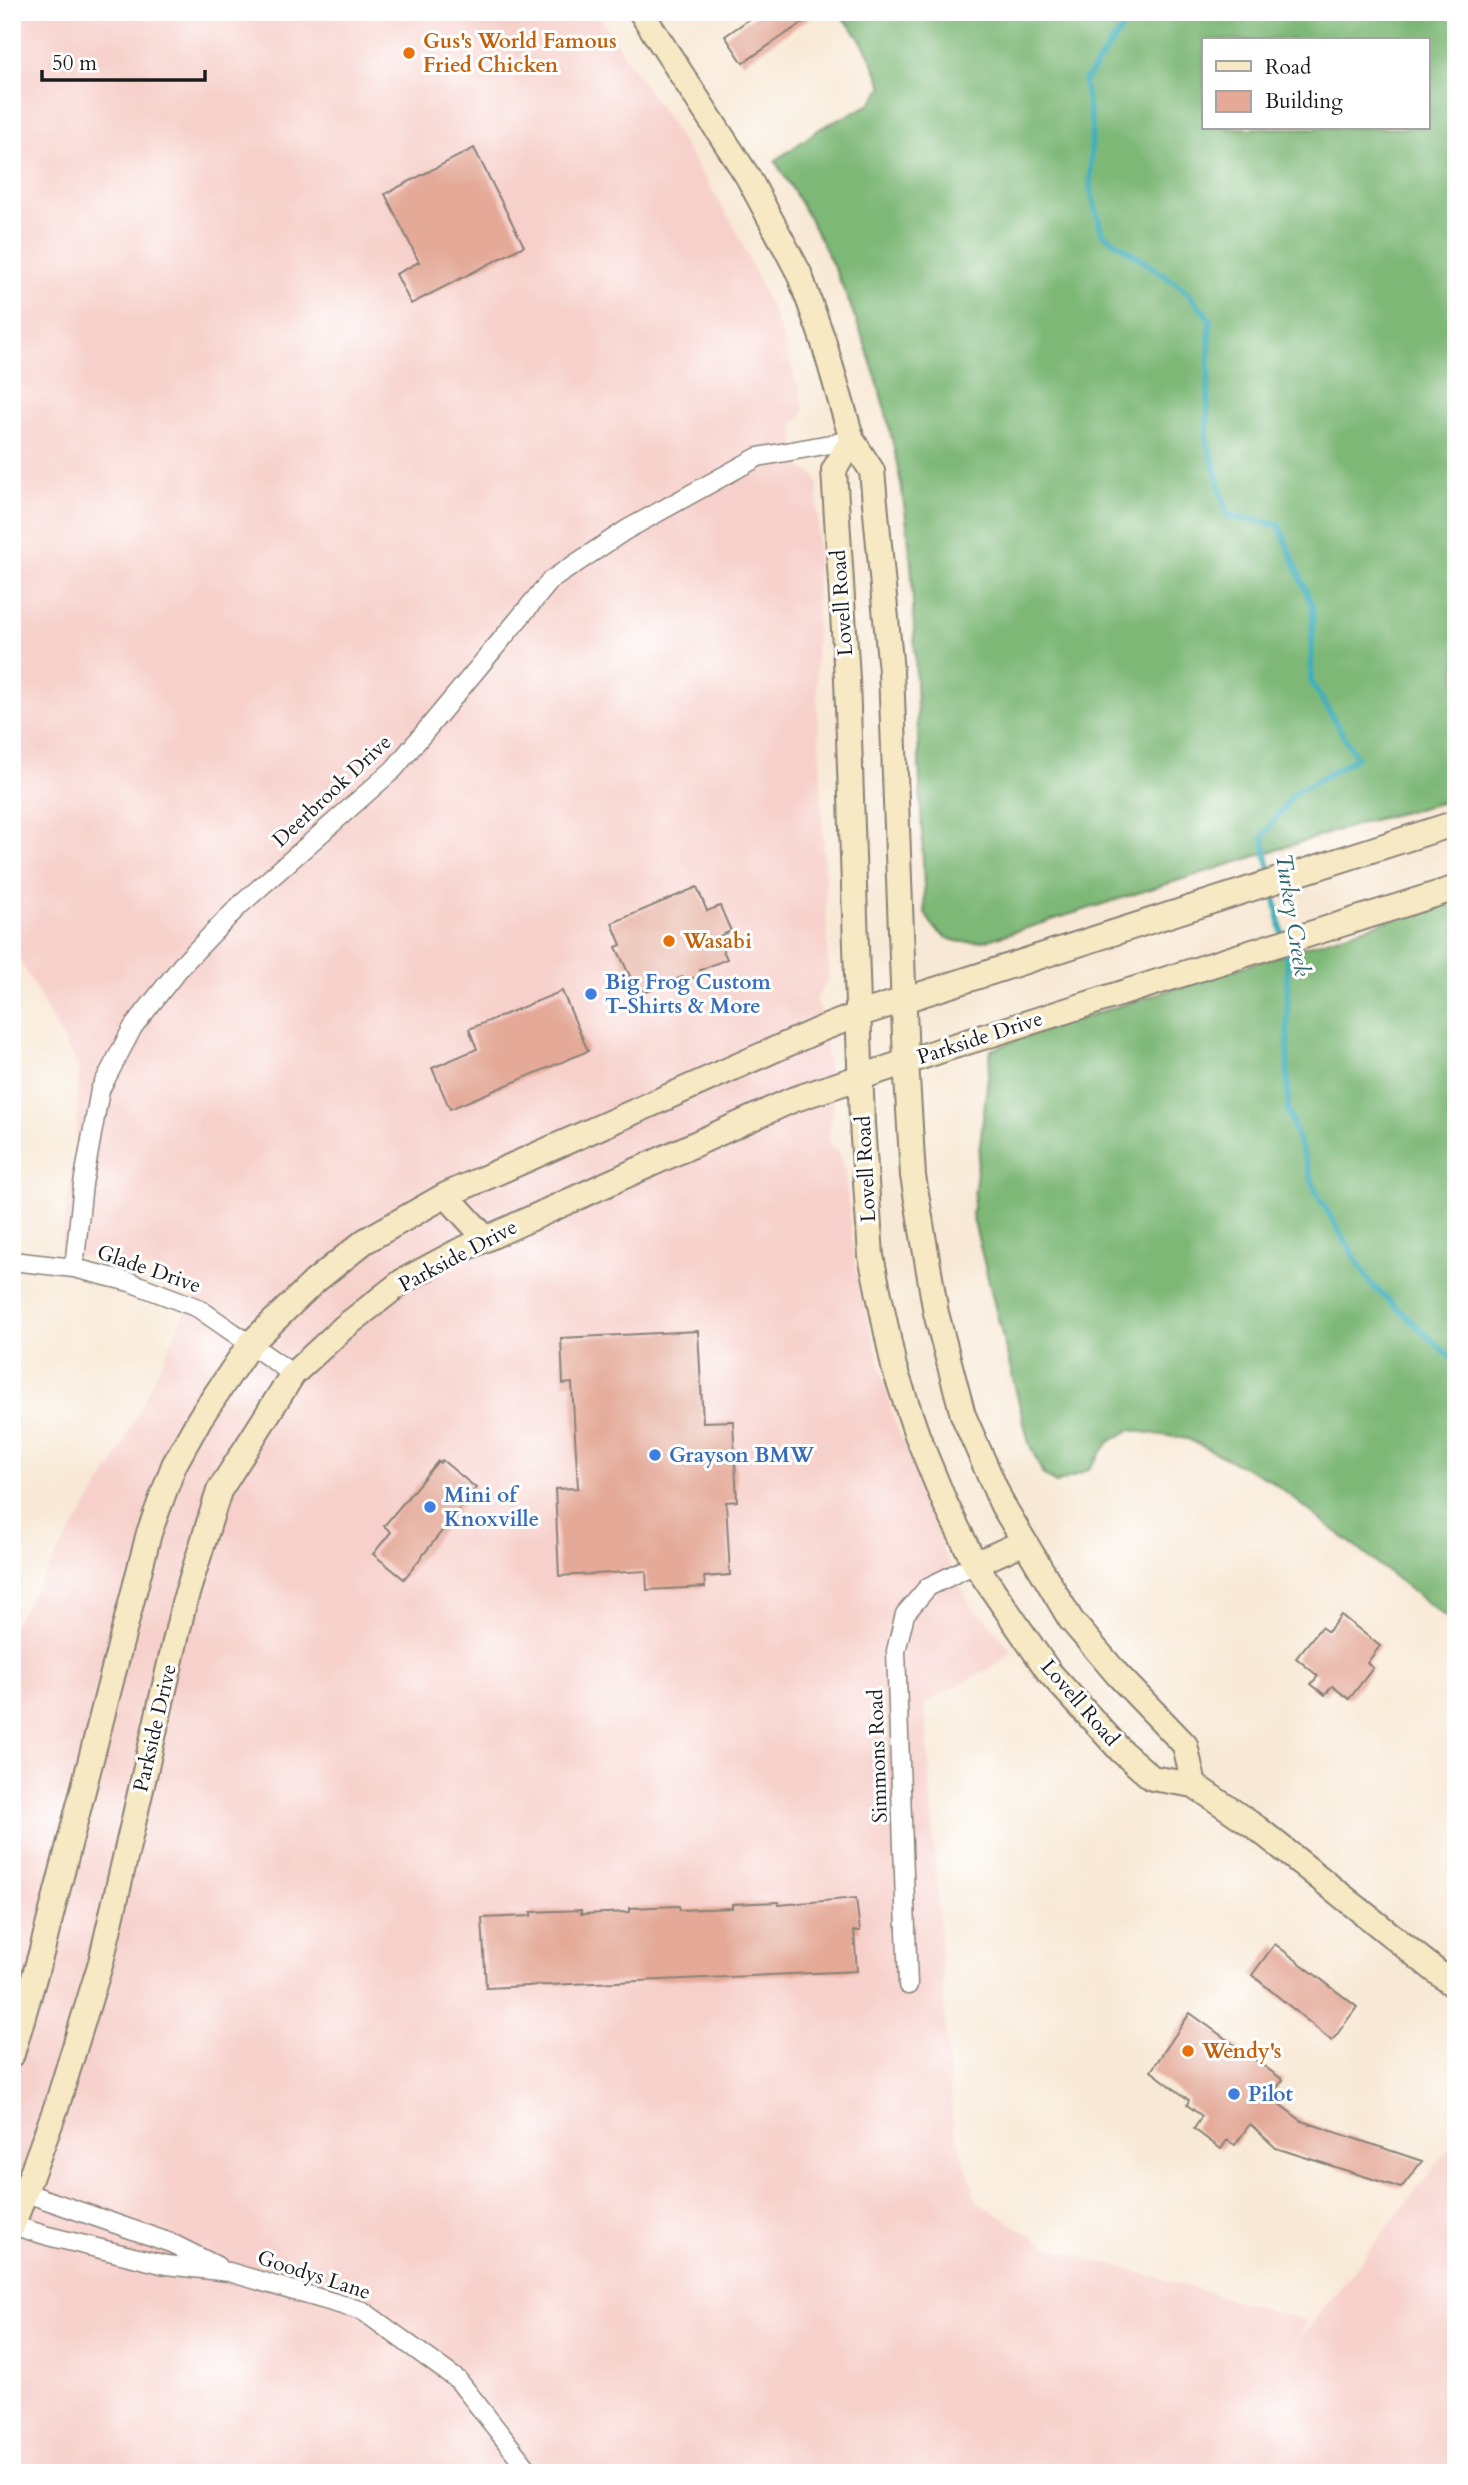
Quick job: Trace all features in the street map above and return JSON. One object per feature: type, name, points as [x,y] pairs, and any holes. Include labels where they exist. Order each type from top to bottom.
[{"type":"street","name":"Lovell Road","points":[[641,12],[748,177],[799,273],[823,340],[852,440],[872,471],[889,644],[913,1175],[933,1302],[963,1415],[981,1458],[1024,1542],[1072,1620],[1117,1674],[1185,1745],[1194,1785]]},
{"type":"street","name":"Lovell Road","points":[[852,440],[834,470],[847,679],[862,1123],[871,1256],[894,1367],[917,1435],[945,1503],[975,1564],[1049,1672],[1122,1752],[1152,1778],[1194,1785],[1301,1861],[1456,1987]]},
{"type":"street","name":"Deerbrook Drive","points":[[74,1268],[83,1184],[100,1090],[132,1027],[183,965],[239,906],[394,769],[551,580],[626,530],[758,457],[852,440]]},
{"type":"street","points":[[12,2054],[42,1950],[149,1533],[180,1453],[250,1344],[314,1282],[365,1241],[446,1195],[860,1014],[1456,823]]},
{"type":"street","name":"Parkside Drive","points":[[12,2226],[19,2191],[57,2105],[101,1962],[184,1603],[219,1491],[293,1374],[343,1328],[403,1281],[457,1252],[780,1105],[906,1061],[1456,888]]},
{"type":"street","points":[[446,1195],[486,1239]]},
{"type":"street","name":"Glade Drive","points":[[12,1261],[74,1268],[130,1282],[198,1308],[293,1374]]},
{"type":"street","points":[[975,1564],[1024,1542]]},
{"type":"street","name":"Simmons Road","points":[[908,1985],[896,1651],[905,1614],[928,1587],[975,1564]]},
{"type":"street","name":"Goodys Lane","points":[[19,2191],[172,2243],[229,2272]]},
{"type":"street","name":"Goodys Lane","points":[[12,2226],[166,2265],[229,2272],[363,2311],[458,2380],[531,2473]]},
{"type":"shaded area","points":[[12,12],[596,12],[734,226],[780,328],[800,393],[804,410],[801,418],[793,424],[797,464],[816,476],[818,485],[816,662],[829,978],[816,999],[834,1104],[829,1135],[831,1145],[840,1154],[844,1166],[856,1271],[895,1423],[941,1535],[942,1548],[971,1607],[988,1621],[1012,1652],[992,1667],[925,1703],[952,2120],[977,2202],[1049,2247],[1308,2321],[1292,2349],[1456,2140],[1456,2473],[12,2473],[12,1627],[114,1463],[197,1288],[162,1272],[60,1252],[76,1137],[79,1069],[12,946]]},
{"type":"green space","points":[[835,12],[1456,12],[1456,799],[1365,822],[988,940],[958,941],[937,930],[925,913],[912,578],[898,467],[871,361],[852,309],[804,209],[775,161],[821,128],[869,105],[883,87],[864,46],[852,28]]},
{"type":"green space","points":[[1456,899],[1456,1625],[1270,1480],[1188,1439],[1130,1430],[1109,1442],[1088,1470],[1056,1483],[1043,1474],[1029,1443],[972,1214],[991,1050],[1040,1031]]},
{"type":"building","points":[[760,12],[818,12],[743,63],[725,36]]},
{"type":"building","points":[[474,148],[524,246],[411,304],[396,274],[419,262],[385,194]]},
{"type":"building","name":"Wasabi","points":[[697,887],[707,911],[720,906],[731,931],[717,937],[727,959],[700,970],[702,974],[685,982],[682,977],[638,993],[616,947],[621,945],[612,923]]},
{"type":"building","points":[[562,991],[588,1051],[450,1109],[432,1068],[477,1049],[469,1029]]},
{"type":"building","name":"Grayson BMW","points":[[698,1331],[703,1422],[733,1421],[737,1501],[726,1502],[730,1575],[704,1577],[705,1587],[647,1590],[646,1571],[559,1576],[555,1489],[578,1488],[572,1383],[563,1384],[561,1338]]},
{"type":"building","name":"Mini of Knoxville","points":[[442,1460],[476,1488],[404,1579],[373,1554],[391,1532],[384,1526],[438,1461],[440,1463]]},
{"type":"building","points":[[1341,1615],[1380,1646],[1367,1663],[1373,1668],[1349,1699],[1332,1686],[1325,1695],[1311,1684],[1318,1676],[1296,1658],[1321,1627],[1328,1632]]},
{"type":"building","points":[[856,1898],[860,1931],[854,1931],[857,1971],[486,1988],[482,1918],[531,1916],[531,1912],[581,1910],[581,1914],[679,1906],[680,1910],[732,1908],[732,1904],[779,1902],[779,1905]]},
{"type":"building","points":[[1275,1944],[1357,2007],[1332,2041],[1252,1975]]},
{"type":"building","points":[[1190,2013],[1283,2080],[1270,2097],[1302,2121],[1422,2161],[1401,2188],[1276,2148],[1250,2124],[1235,2145],[1227,2140],[1221,2149],[1194,2129],[1202,2116],[1187,2105],[1189,2100],[1151,2071]]},
{"type":"waterway","name":"Turkey Creek","points":[[1134,12],[1084,82],[1092,126],[1090,187],[1102,233],[1183,288],[1210,319],[1207,441],[1228,516],[1279,525],[1313,608],[1311,681],[1357,758],[1293,794],[1263,837],[1271,877]]},
{"type":"waterway","name":"Turkey Creek","points":[[1273,887],[1283,939]]},
{"type":"waterway","name":"Turkey Creek","points":[[1285,949],[1288,1111],[1317,1194],[1371,1284],[1456,1362]]},
{"type":"place","name":"Gus's World Famous Fried Chicken","points":[[409,53]]},
{"type":"place","name":"Wasabi","points":[[669,941]]},
{"type":"place","name":"Big Frog Custom T-Shirts & More","points":[[591,994]]},
{"type":"place","name":"Grayson BMW","points":[[655,1455]]},
{"type":"place","name":"Mini of Knoxville","points":[[430,1507]]},
{"type":"place","name":"Wendy's","points":[[1188,2051]]},
{"type":"place","name":"Pilot","points":[[1234,2094]]}]
